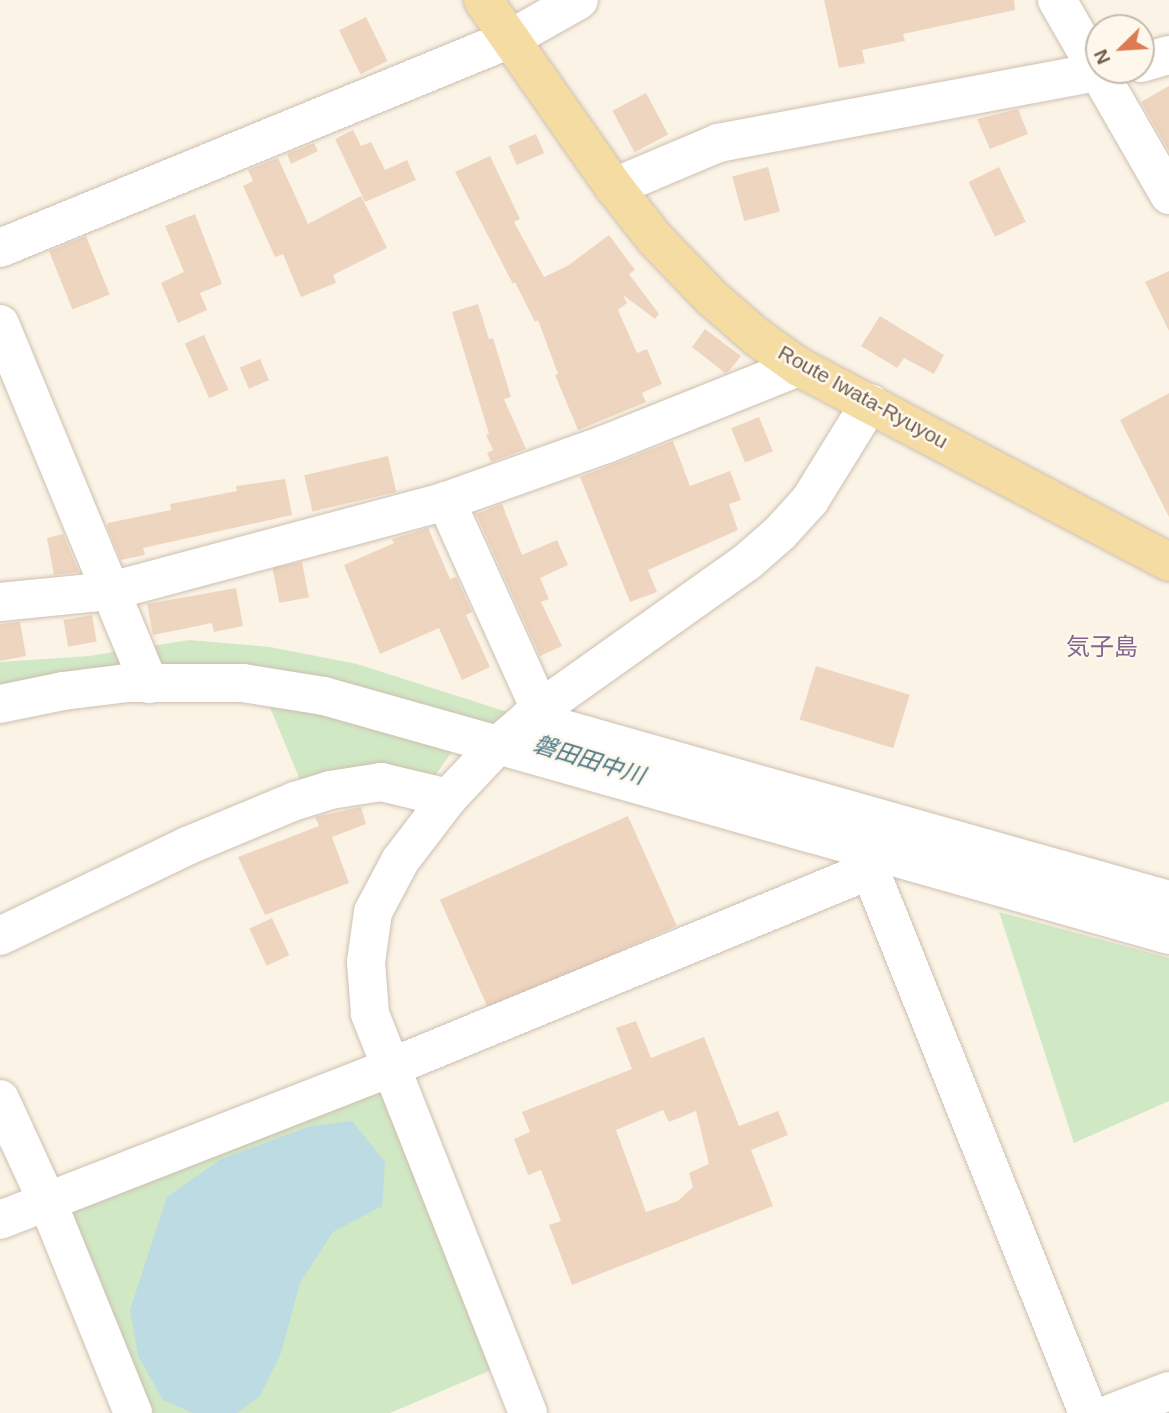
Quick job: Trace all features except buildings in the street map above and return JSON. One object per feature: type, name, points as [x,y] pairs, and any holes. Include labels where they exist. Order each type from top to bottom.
[{"type":"main road","name":"Route Iwata-Ryuyou","points":[[484,0],[614,187],[655,239],[712,298],[757,337],[799,367],[1169,562]]},
{"type":"street","points":[[0,248],[510,38],[579,0]]},
{"type":"street","points":[[1057,0],[1085,43]]},
{"type":"street","points":[[614,187],[718,143],[1085,74]]},
{"type":"street","points":[[1110,84],[1169,195]]},
{"type":"street","points":[[0,324],[149,684]]},
{"type":"street","points":[[0,602],[111,591],[446,501],[606,444],[799,367]]},
{"type":"street","points":[[528,1413],[389,1068],[370,1013],[366,962],[373,912],[400,861],[448,798],[518,728],[747,562],[780,533],[810,500],[870,403]]},
{"type":"street","points":[[446,501],[518,728]]},
{"type":"street","points":[[0,704],[64,691],[127,683],[243,683],[518,728],[1169,900]]},
{"type":"street","points":[[518,728],[874,862],[1169,935]]},
{"type":"street","points":[[0,936],[187,846],[295,801],[330,790],[381,782],[448,798]]},
{"type":"street","points":[[0,1220],[389,1068],[874,862]]},
{"type":"street","points":[[874,862],[1088,1413]]},
{"type":"street","points":[[0,1099],[47,1202],[133,1413]]},
{"type":"street","points":[[1112,1413],[1169,1391]]},
{"type":"green space","points":[[189,640],[270,647],[357,664],[536,721],[932,833],[217,683],[0,712],[0,662],[89,656]]},
{"type":"green space","points":[[267,700],[455,747],[424,792],[307,797]]},
{"type":"green space","points":[[999,912],[1169,958],[1169,1101],[1074,1143]]},
{"type":"green space","points":[[381,1071],[517,1359],[390,1413],[150,1413],[65,1195]]},
{"type":"water","points":[[352,1121],[385,1162],[382,1206],[333,1232],[300,1283],[281,1353],[260,1396],[237,1413],[193,1413],[163,1400],[138,1356],[130,1310],[167,1197],[221,1159],[311,1126]]},
{"type":"district","name":"気子島","points":[[1102,647]]},
{"type":"water label","name":"磐田田中川","points":[[589,760]]}]
